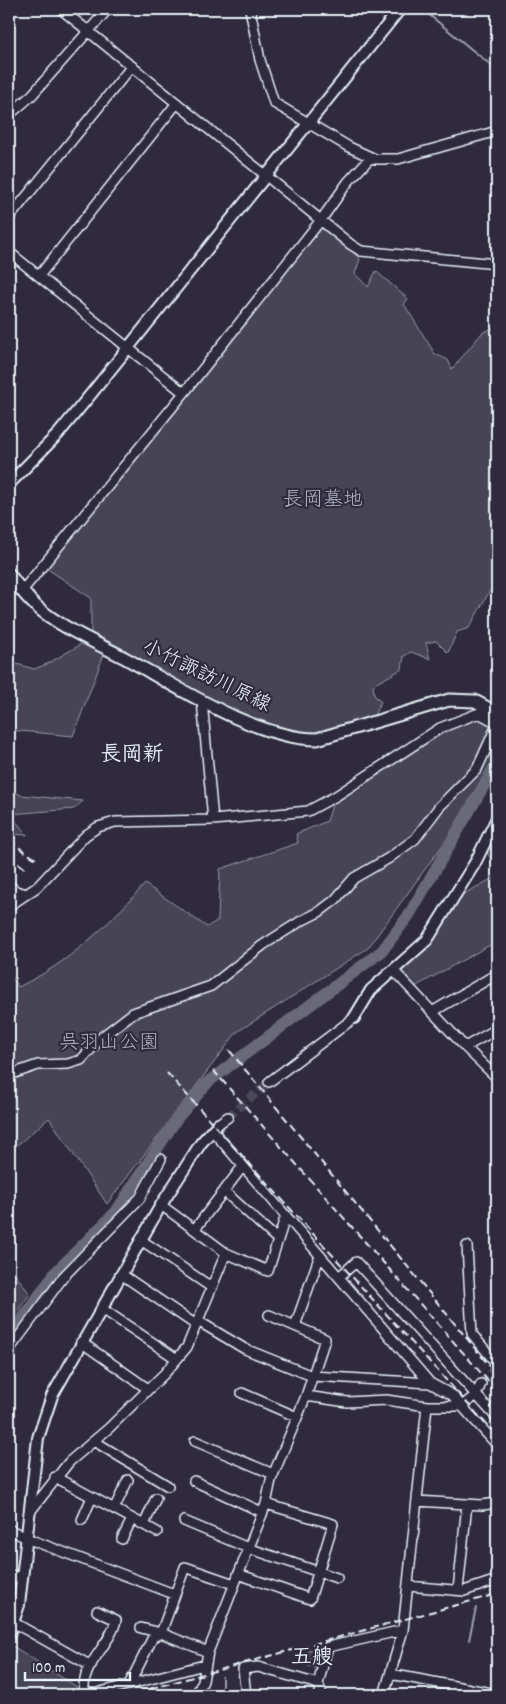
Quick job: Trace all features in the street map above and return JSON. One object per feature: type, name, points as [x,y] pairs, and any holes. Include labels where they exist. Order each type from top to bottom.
[{"type":"main road","name":"小竹諏訪川原線","points":[[10,576],[36,606],[60,623],[202,701],[237,718],[300,739],[317,739],[449,700],[475,701],[497,713]]},
{"type":"street","points":[[61,9],[361,251],[497,264]]},
{"type":"street","points":[[9,115],[32,95],[108,9]]},
{"type":"street","points":[[250,9],[260,60],[274,103],[370,158],[398,159],[497,131]]},
{"type":"street","points":[[9,484],[59,433],[129,348],[400,9]]},
{"type":"street","points":[[9,218],[132,66]]},
{"type":"street","points":[[39,276],[178,103]]},
{"type":"street","points":[[22,591],[184,393],[321,220],[348,182],[370,158]]},
{"type":"street","points":[[9,252],[184,393]]},
{"type":"street","points":[[202,701],[213,820]]},
{"type":"street","points":[[9,906],[37,887],[86,835],[98,827],[115,822],[213,820],[294,814],[308,811],[336,796],[440,728],[479,713],[497,724],[477,769],[439,807],[415,839],[389,858],[354,878],[335,900],[319,912],[301,920],[263,944],[211,986],[182,998],[133,1013],[110,1030],[75,1063],[38,1065],[9,1075]]},
{"type":"street","points":[[269,1082],[354,1018],[371,990],[427,940],[475,863],[497,818]]},
{"type":"street","points":[[9,885],[16,891],[27,894]]},
{"type":"street","points":[[394,971],[465,1047],[497,1078]]},
{"type":"street","points":[[432,1012],[497,974]]},
{"type":"street","points":[[465,1047],[497,1029]]},
{"type":"street","points":[[9,1634],[22,1579],[38,1438],[42,1420],[60,1379],[161,1205],[201,1143],[215,1127],[228,1117]]},
{"type":"street","points":[[215,1127],[243,1166],[430,1383],[452,1396],[495,1439]]},
{"type":"street","points":[[9,1350],[64,1276],[140,1198],[161,1159]]},
{"type":"street","points":[[195,1229],[243,1166]]},
{"type":"street","points":[[224,1191],[278,1240]]},
{"type":"street","points":[[161,1205],[226,1253],[268,1271],[286,1215]]},
{"type":"street","points":[[141,1240],[211,1287]]},
{"type":"street","points":[[466,1246],[472,1334],[496,1363],[495,1369]]},
{"type":"street","points":[[29,1513],[55,1477],[69,1462],[94,1441],[148,1389],[187,1347],[226,1253]]},
{"type":"street","points":[[295,1326],[320,1255]]},
{"type":"street","points":[[339,1277],[356,1262],[497,1418]]},
{"type":"street","points":[[121,1274],[197,1322],[245,1349],[312,1376],[430,1383]]},
{"type":"street","points":[[101,1308],[177,1359]]},
{"type":"street","points":[[196,1695],[203,1681],[204,1665],[208,1652],[264,1508],[273,1474],[306,1396],[324,1338],[269,1315]]},
{"type":"street","points":[[81,1342],[148,1389]]},
{"type":"street","points":[[306,1396],[347,1402],[386,1400],[427,1406],[462,1406],[476,1395],[481,1384]]},
{"type":"street","points":[[242,1393],[297,1417]]},
{"type":"street","points":[[384,1695],[403,1630],[427,1406]]},
{"type":"street","points":[[94,1441],[168,1486]]},
{"type":"street","points":[[195,1441],[273,1474]]},
{"type":"street","points":[[55,1477],[156,1532]]},
{"type":"street","points":[[114,1508],[128,1480]]},
{"type":"street","points":[[194,1481],[264,1508],[333,1524],[310,1598],[238,1574]]},
{"type":"street","points":[[82,1520],[92,1497]]},
{"type":"street","points":[[144,1525],[156,1498]]},
{"type":"street","points":[[417,1501],[467,1504],[497,1503]]},
{"type":"street","points":[[458,1590],[467,1504]]},
{"type":"street","points":[[122,1540],[132,1519]]},
{"type":"street","points":[[184,1521],[248,1548],[337,1578]]},
{"type":"street","points":[[9,1529],[26,1538],[174,1594]]},
{"type":"street","points":[[129,1685],[153,1638],[161,1633],[185,1567],[234,1584]]},
{"type":"street","points":[[9,1574],[22,1579]]},
{"type":"street","points":[[408,1586],[464,1591],[497,1580]]},
{"type":"street","points":[[97,1611],[116,1620],[114,1628],[91,1666],[84,1683],[84,1691],[94,1694],[204,1665]]},
{"type":"street","points":[[12,1620],[91,1666]]},
{"type":"street","points":[[141,1628],[161,1633],[208,1652]]},
{"type":"street","points":[[319,1695],[321,1691],[318,1684],[328,1647],[403,1630]]},
{"type":"street","points":[[246,1695],[243,1669],[258,1667],[318,1684]]},
{"type":"street","points":[[390,1674],[497,1694]]},
{"type":"green space","name":"長岡墓地","points":[[327,227],[360,259],[355,274],[368,287],[376,271],[408,299],[404,304],[435,354],[448,360],[452,369],[482,333],[497,326],[497,578],[469,628],[457,632],[448,653],[436,641],[426,643],[430,659],[411,652],[404,656],[402,669],[373,685],[374,695],[381,702],[372,719],[300,739],[193,691],[91,635],[91,598],[46,568],[320,228]]},
{"type":"green space","points":[[83,643],[104,654],[73,736],[9,730],[9,662],[34,669],[47,664]]},
{"type":"green space","name":"呉羽山公園","points":[[480,718],[497,732],[497,756],[490,775],[460,821],[368,948],[237,1032],[107,1204],[49,1118],[9,1152],[9,971],[18,987],[54,967],[102,929],[145,884],[207,927],[218,920],[220,869],[298,843],[296,834],[327,821],[333,802],[450,729]]},
{"type":"green space","points":[[9,789],[21,795],[83,801],[74,809],[10,814],[27,835],[9,834]]},
{"type":"green space","points":[[497,823],[497,871],[485,848]]},
{"type":"green space","points":[[497,876],[497,941],[413,988],[401,972],[402,970],[422,952],[458,897]]},
{"type":"green space","points":[[9,1266],[30,1294],[9,1323]]},
{"type":"green space","points":[[11,1645],[77,1687],[76,1690],[84,1695],[17,1695],[9,1689],[9,1651]]},
{"type":"green space","points":[[325,1647],[318,1669],[304,1664],[308,1650]]},
{"type":"waterway","points":[[422,9],[497,70]]},
{"type":"waterway","points":[[9,1338],[56,1272],[116,1212],[177,1118],[208,1082],[382,951],[409,915],[497,763]]},
{"type":"waterway","points":[[469,1640],[476,1608]]},
{"type":"waterway","points":[[222,1677],[222,1695]]},
{"type":"tunnel","points":[[228,1117],[269,1082]]},
{"type":"tunnel","points":[[481,1384],[495,1369]]},
{"type":"railway","points":[[9,841],[36,859]]},
{"type":"railway","points":[[9,856],[27,870]]},
{"type":"railway","points":[[229,1050],[497,1375]]},
{"type":"railway","points":[[213,1070],[497,1391]]},
{"type":"railway","points":[[167,1073],[497,1436]]},
{"type":"railway","points":[[127,1695],[497,1594]]},
{"type":"district","name":"長岡新","points":[[132,756]]},
{"type":"district","name":"五艘","points":[[312,1659]]}]
